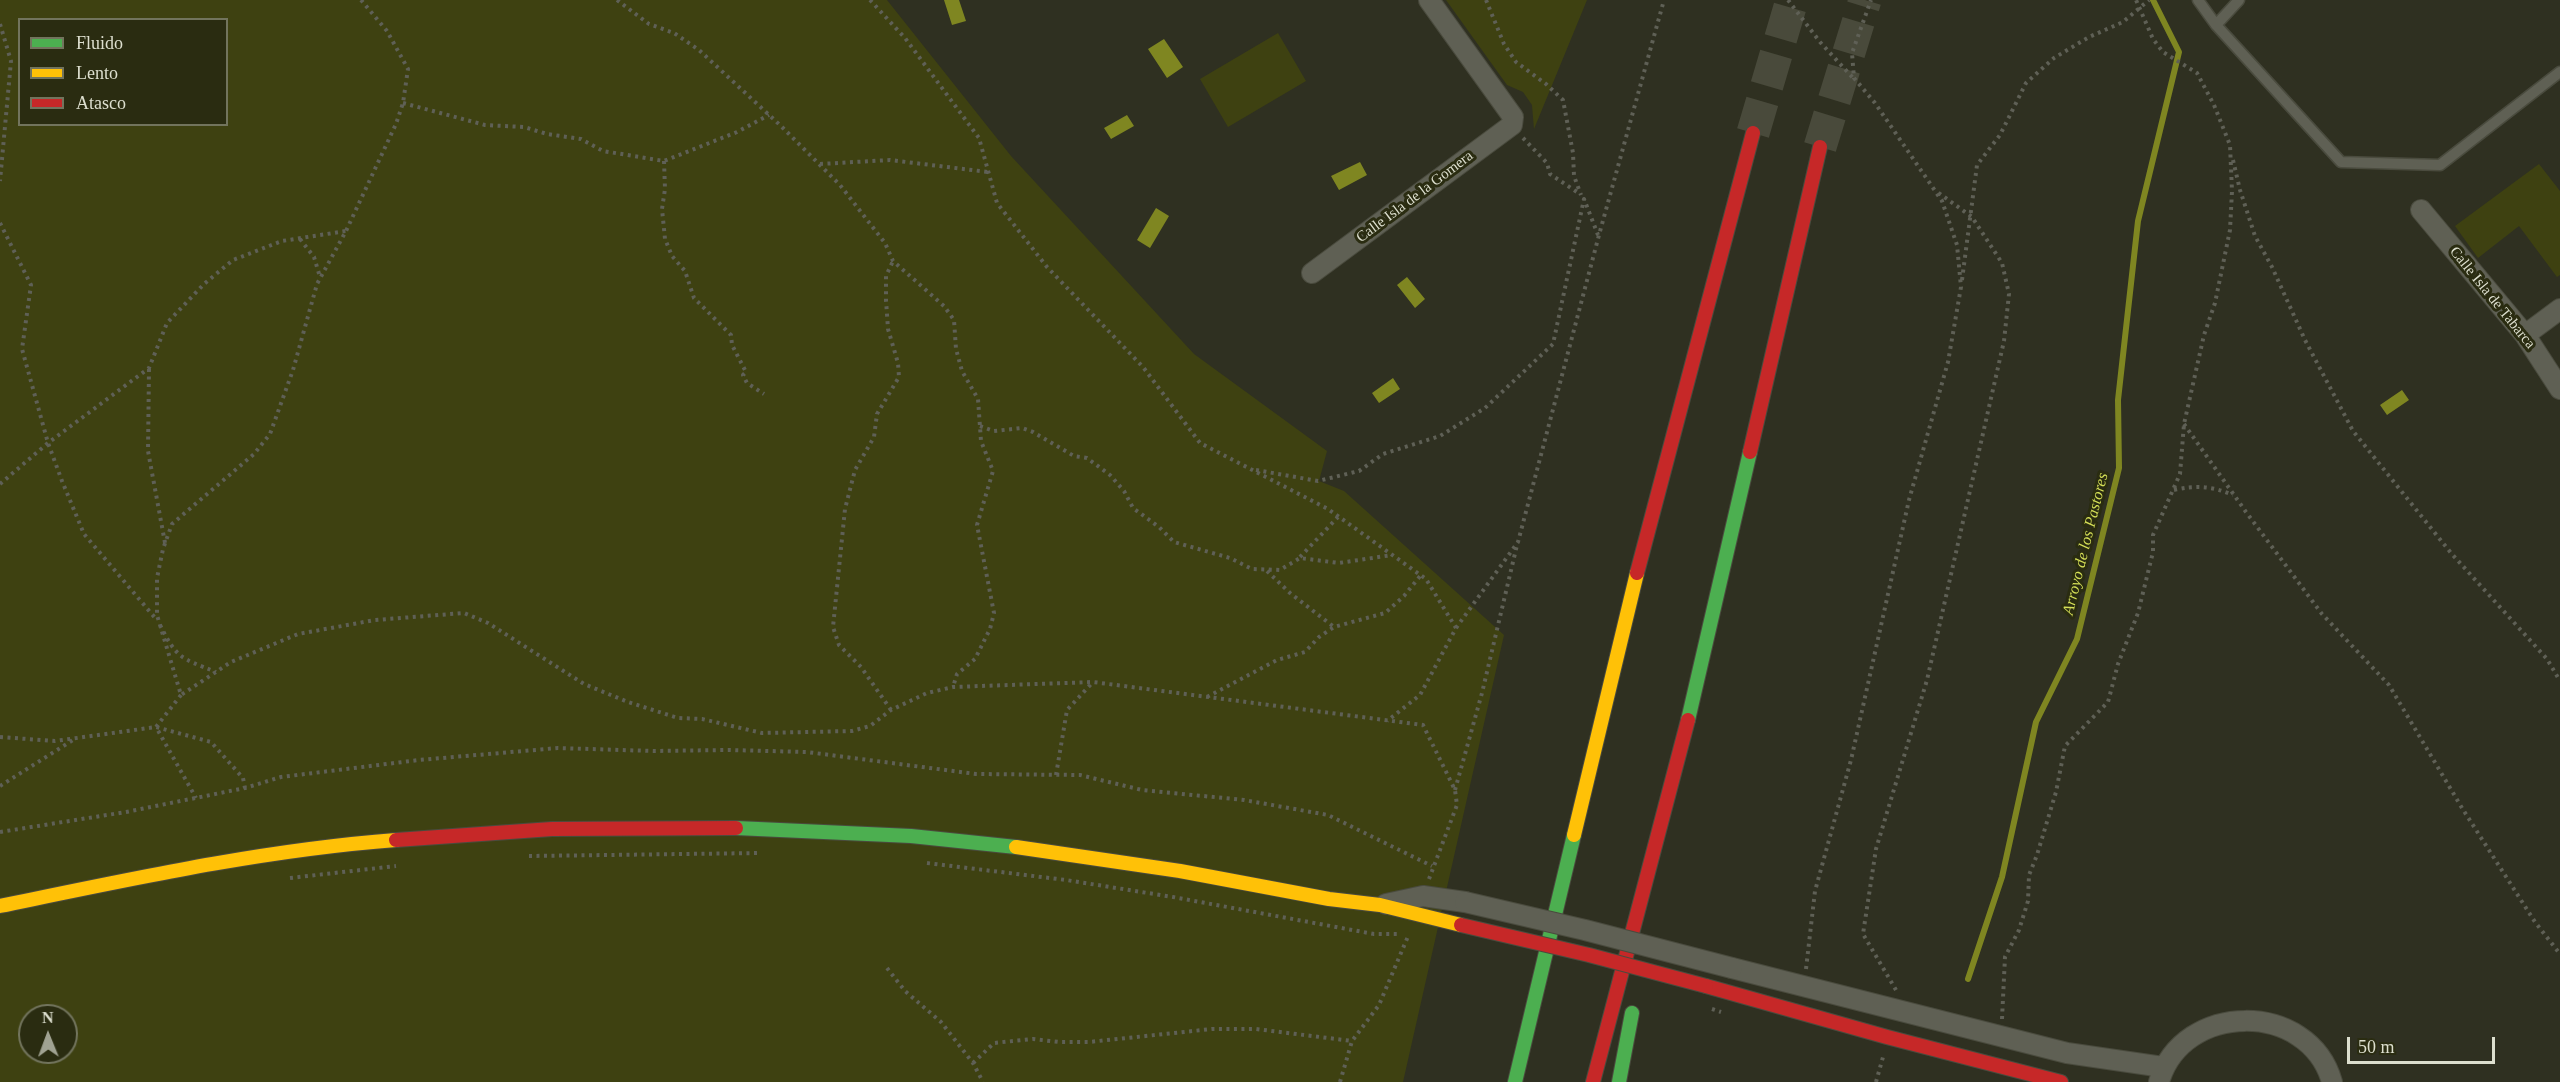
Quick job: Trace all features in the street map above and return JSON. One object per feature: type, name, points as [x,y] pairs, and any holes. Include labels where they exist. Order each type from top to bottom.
[{"type":"main road","points":[[1515,1082],[1655,499],[1753,133]]},
{"type":"main road","points":[[1593,1082],[1676,774],[1820,147]]},
{"type":"main road","points":[[1584,733],[1613,620],[1655,499]]},
{"type":"main road","points":[[1638,979],[1676,774]]},
{"type":"main road","points":[[0,906],[138,877],[334,845],[552,829],[774,828],[987,842],[1085,856],[1329,899],[1380,905],[1461,926],[1589,954],[1887,1037],[2061,1082]]},
{"type":"main road","points":[[1527,957],[1540,902]]},
{"type":"main road","points":[[1619,1082],[1634,1002]]},
{"type":"street","name":"Calle Isla de la Gomera","points":[[1312,273],[1512,125],[1513,117],[1430,0]]},
{"type":"street","name":"Calle Isla de Tabarca","points":[[2421,210],[2525,335],[2560,389]]},
{"type":"street","points":[[2525,335],[2560,309]]},
{"type":"street","points":[[1380,905],[1423,896],[1465,902],[2161,1075],[2181,1044],[2205,1028],[2234,1020],[2263,1021],[2290,1031],[2313,1049],[2330,1074],[2332,1082]]},
{"type":"lane","points":[[2198,0],[2216,25],[2341,162],[2440,165],[2560,72]]},
{"type":"lane","points":[[2216,25],[2239,0]]},
{"type":"path","points":[[181,695],[158,621],[157,578],[172,524],[254,454],[270,434],[293,370],[320,278],[346,231],[396,124],[403,104],[408,69],[387,31],[361,0]]},
{"type":"path","points":[[616,0],[649,24],[674,33],[699,50],[769,115],[840,186],[885,243],[893,261],[944,306],[954,320],[956,349],[962,371],[978,399],[981,441],[993,471],[977,525],[994,613],[990,629],[975,659],[957,674],[953,687]]},
{"type":"path","points":[[870,0],[905,38],[979,138],[997,203],[1047,267],[1143,367],[1200,443],[1338,516],[1421,575],[1426,579],[1456,628]]},
{"type":"path","points":[[1486,0],[1504,44],[1516,62],[1563,100],[1573,153],[1574,176],[1599,236]]},
{"type":"path","points":[[1788,0],[1820,42],[1875,104],[1942,201],[1957,245],[1961,287]]},
{"type":"path","points":[[1854,78],[1852,54],[1871,0]]},
{"type":"path","points":[[2136,0],[2153,39],[2163,52],[2197,73],[2206,89],[2230,145],[2240,190],[2255,236],[2272,267],[2305,340],[2353,431],[2451,553],[2547,659],[2560,681]]},
{"type":"path","points":[[1455,790],[1599,236],[1665,1]]},
{"type":"path","points":[[1805,973],[1815,891],[1851,760],[1909,500],[1947,363],[1972,218],[1977,165],[2000,135],[2026,83],[2054,58],[2089,37],[2123,22],[2147,1]]},
{"type":"path","points":[[0,24],[10,61],[0,181]]},
{"type":"path","points":[[403,104],[485,125],[524,127],[547,134],[581,139],[603,151],[664,161],[726,136],[769,115]]},
{"type":"path","points":[[1999,1036],[2004,997],[2005,957],[2019,930],[2028,901],[2029,875],[2056,792],[2066,746],[2108,702],[2118,664],[2138,613],[2152,552],[2153,535],[2180,474],[2184,424],[2204,335],[2215,303],[2230,230],[2232,191],[2230,145]]},
{"type":"path","points":[[1539,156],[1547,163],[1550,174],[1583,197]]},
{"type":"path","points":[[819,164],[890,160],[989,172]]},
{"type":"path","points":[[664,161],[665,189],[662,209],[665,239],[672,256],[686,271],[694,298],[731,335],[732,345],[746,372],[743,375],[747,383],[764,394]]},
{"type":"path","points":[[1899,996],[1863,934],[1876,849],[1927,680],[2004,341],[2009,294],[2002,263],[1972,218],[1934,189]]},
{"type":"path","points":[[1251,469],[1318,481],[1359,471],[1383,454],[1440,436],[1485,408],[1553,344],[1583,197]]},
{"type":"path","points":[[0,223],[31,285],[22,349],[48,443],[84,534],[158,621],[172,650],[186,660],[216,672]]},
{"type":"path","points":[[165,543],[148,451],[149,368],[167,323],[204,284],[233,260],[282,241],[346,231]]},
{"type":"path","points":[[300,238],[314,257],[320,278]]},
{"type":"path","points":[[891,710],[861,667],[839,645],[833,627],[845,508],[855,470],[874,437],[877,414],[899,376],[898,363],[888,329],[886,300],[886,276],[893,261]]},
{"type":"path","points":[[0,484],[48,443],[149,368]]},
{"type":"path","points":[[2184,424],[2234,496],[2322,614],[2389,685],[2462,808],[2535,921],[2560,954]]},
{"type":"path","points":[[981,426],[994,430],[1022,428],[1074,456],[1087,458],[1110,475],[1124,491],[1133,508],[1159,527],[1174,542],[1230,558],[1252,569],[1280,570],[1300,558],[1338,516]]},
{"type":"path","points":[[2173,490],[2191,486],[2215,487],[2234,496]]},
{"type":"path","points":[[1386,721],[1420,695],[1456,628],[1518,542]]},
{"type":"path","points":[[1300,558],[1339,563],[1392,555]]},
{"type":"path","points":[[1266,571],[1334,627]]},
{"type":"path","points":[[1207,698],[1277,660],[1305,652],[1319,637],[1334,627],[1385,613],[1404,596],[1421,575]]},
{"type":"path","points":[[156,727],[181,695],[231,662],[298,634],[375,620],[464,613],[488,622],[584,684],[628,702],[678,718],[702,719],[762,733],[852,732],[870,726],[891,710],[927,693],[953,687],[1093,682],[1423,725],[1455,790],[1457,805],[1432,866],[1429,880]]},
{"type":"path","points":[[1056,775],[1067,710],[1093,682]]},
{"type":"path","points":[[156,727],[196,798]]},
{"type":"path","points":[[0,737],[55,741],[156,727],[211,742],[243,778],[245,788]]},
{"type":"path","points":[[0,786],[76,738]]},
{"type":"path","points":[[0,832],[126,812],[245,788],[281,777],[418,760],[558,748],[807,752],[976,774],[1080,775],[1142,790],[1244,800],[1328,815],[1432,866]]},
{"type":"path","points":[[526,856],[769,853]]},
{"type":"path","points":[[918,861],[1152,893],[1374,934],[1419,936]]},
{"type":"path","points":[[286,878],[406,865]]},
{"type":"path","points":[[1401,928],[1412,929]]},
{"type":"path","points":[[1340,1082],[1352,1041],[1379,1005],[1403,948]]},
{"type":"path","points":[[887,968],[905,992],[940,1023],[973,1063],[983,1082]]},
{"type":"path","points":[[973,1063],[994,1043],[1033,1039],[1089,1042],[1212,1029],[1256,1029],[1352,1041]]},
{"type":"path","points":[[1876,1082],[1882,1061]]},
{"type":"shaded area","points":[[0,0],[887,0],[1011,156],[1194,354],[1327,451],[1319,481],[1344,491],[1504,635],[1403,1082],[0,1082]]},
{"type":"shaded area","points":[[944,0],[959,0],[966,21],[952,25]]},
{"type":"shaded area","points":[[1446,0],[1587,0],[1534,129],[1532,105],[1523,92],[1507,85]]},
{"type":"shaded area","points":[[1278,33],[1306,81],[1228,127],[1200,79]]},
{"type":"shaded area","points":[[1164,39],[1183,67],[1167,78],[1148,49]]},
{"type":"shaded area","points":[[1127,115],[1134,126],[1111,139],[1104,128]]},
{"type":"shaded area","points":[[1360,162],[1367,175],[1339,190],[1331,176]]},
{"type":"shaded area","points":[[2539,164],[2560,191],[2560,275],[2557,277],[2519,226],[2478,258],[2455,226]]},
{"type":"shaded area","points":[[1156,208],[1169,216],[1150,248],[1137,240]]},
{"type":"shaded area","points":[[1407,277],[1425,299],[1415,308],[1397,285]]},
{"type":"shaded area","points":[[1393,378],[1400,389],[1379,403],[1372,393]]},
{"type":"shaded area","points":[[2402,390],[2409,400],[2387,415],[2380,405]]},
{"type":"waterway","name":"Arroyo de los Pastores","points":[[1968,979],[2002,877],[2036,722],[2077,639],[2119,468],[2118,400],[2138,221],[2179,52],[2153,0]]},
{"type":"tunnel","points":[[1753,133],[1792,0]]},
{"type":"tunnel","points":[[1820,147],[1865,0]]},
{"type":"traffic: fast","points":[[1688,720],[1750,452]]},
{"type":"traffic: fast","points":[[736,828],[911,836],[1016,847]]},
{"type":"traffic: fast","points":[[1515,1082],[1574,835]]},
{"type":"traffic: fast","points":[[1619,1082],[1632,1013]]},
{"type":"traffic: slow","points":[[1574,835],[1637,573]]},
{"type":"traffic: slow","points":[[0,906],[247,858],[396,840]]},
{"type":"traffic: slow","points":[[1016,847],[1180,871],[1329,899],[1380,905],[1461,925]]},
{"type":"traffic: jam","points":[[1637,573],[1753,133]]},
{"type":"traffic: jam","points":[[1750,452],[1820,147]]},
{"type":"traffic: jam","points":[[1593,1082],[1688,720]]},
{"type":"traffic: jam","points":[[396,840],[552,829],[736,828]]},
{"type":"traffic: jam","points":[[1461,925],[1589,955],[1706,986]]},
{"type":"traffic: jam","points":[[1706,986],[1887,1037],[2061,1082]]}]
